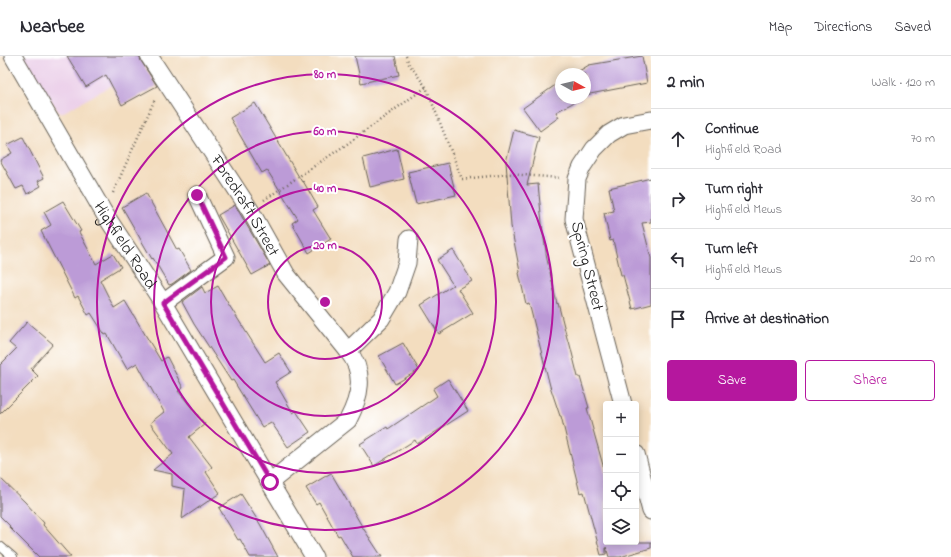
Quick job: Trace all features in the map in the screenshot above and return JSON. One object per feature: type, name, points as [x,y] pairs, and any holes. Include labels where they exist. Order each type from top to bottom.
[{"type":"street","name":"Highfield Road","points":[[13,56],[104,213],[163,303],[314,557]]},
{"type":"street","name":"Foredraft Street","points":[[149,56],[250,210],[286,274],[353,357],[358,368],[360,393],[348,420],[270,482]]},
{"type":"street","name":"Spring Street","points":[[622,401],[574,219],[577,179],[582,167],[594,149],[609,134],[624,125],[651,120]]},
{"type":"street","points":[[163,303],[226,257],[197,195]]},
{"type":"street","points":[[348,351],[381,319],[397,292],[407,262],[409,239]]},
{"type":"street","points":[[639,465],[651,511]]},
{"type":"lane","points":[[0,546],[12,557]]},
{"type":"path","points":[[406,56],[409,64],[426,88],[462,179],[510,174],[577,179]]},
{"type":"path","points":[[104,213],[164,80]]},
{"type":"path","points":[[250,210],[426,88]]},
{"type":"shaded area","points":[[21,56],[141,56],[147,66],[60,114]]},
{"type":"building","points":[[67,56],[139,56],[157,86],[122,105],[106,75],[86,87]]},
{"type":"building","points":[[355,56],[395,56],[399,75],[361,83]]},
{"type":"building","points":[[642,56],[647,83],[591,94],[591,68],[584,68],[589,65]]},
{"type":"building","points":[[555,85],[555,104],[571,104],[556,112],[559,117],[540,131],[523,108]]},
{"type":"building","points":[[255,103],[318,207],[313,210],[331,239],[309,253],[292,223],[298,219],[267,170],[262,173],[230,118]]},
{"type":"building","points":[[514,130],[539,137],[527,185],[538,184],[547,259],[557,304],[558,303],[578,377],[580,377],[589,408],[587,408],[603,465],[603,545],[639,545],[639,542],[651,542],[651,548],[620,557],[609,557],[606,547],[606,554],[601,555],[584,492],[580,493],[561,416],[550,386],[529,303],[526,304],[511,226],[506,162]]},
{"type":"building","points":[[23,137],[44,178],[38,181],[41,186],[27,194],[23,186],[16,189],[0,160],[12,153],[7,145]]},
{"type":"building","points":[[397,149],[404,179],[370,187],[363,158]]},
{"type":"building","points":[[448,163],[456,195],[416,204],[408,172]]},
{"type":"building","points":[[651,178],[651,222],[642,223],[651,258],[651,304],[632,309],[623,275],[621,275],[613,240],[610,241],[604,213],[614,211],[609,188]]},
{"type":"building","points":[[146,193],[177,250],[179,249],[191,270],[169,285],[122,207]]},
{"type":"building","points":[[63,201],[81,231],[79,232],[96,264],[113,254],[121,267],[100,280],[114,308],[125,301],[161,361],[167,357],[183,388],[178,391],[205,424],[189,437],[212,467],[206,472],[220,493],[182,519],[185,489],[172,486],[172,474],[153,470],[173,454],[150,423],[164,412],[137,363],[127,369],[107,334],[105,335],[91,313],[88,315],[78,296],[75,298],[41,231],[51,225],[44,212]]},
{"type":"building","points":[[235,205],[270,265],[252,275],[218,215]]},
{"type":"building","points":[[453,250],[472,281],[458,289],[473,313],[439,334],[421,305],[453,285],[437,260]]},
{"type":"building","points":[[218,286],[265,362],[279,353],[291,372],[275,382],[293,413],[296,411],[310,432],[288,447],[271,422],[262,427],[233,380],[231,381],[194,324],[182,302],[202,287],[205,293]]},
{"type":"building","points":[[27,322],[53,344],[31,369],[38,376],[0,414],[0,365],[16,349],[9,343]]},
{"type":"building","points":[[403,343],[419,370],[395,384],[379,356]]},
{"type":"building","points":[[448,379],[468,411],[417,444],[415,440],[374,466],[360,444],[387,427],[388,429],[437,396],[433,389]]},
{"type":"building","points":[[331,473],[382,557],[353,557],[340,535],[338,536],[319,502],[316,504],[306,488]]},
{"type":"building","points":[[0,478],[44,523],[43,525],[71,557],[39,557],[9,527],[10,526],[0,516]]},
{"type":"building","points":[[241,494],[278,557],[250,557],[219,508]]},
{"type":"route","points":[[197,195],[226,257],[163,303],[270,482]]}]
